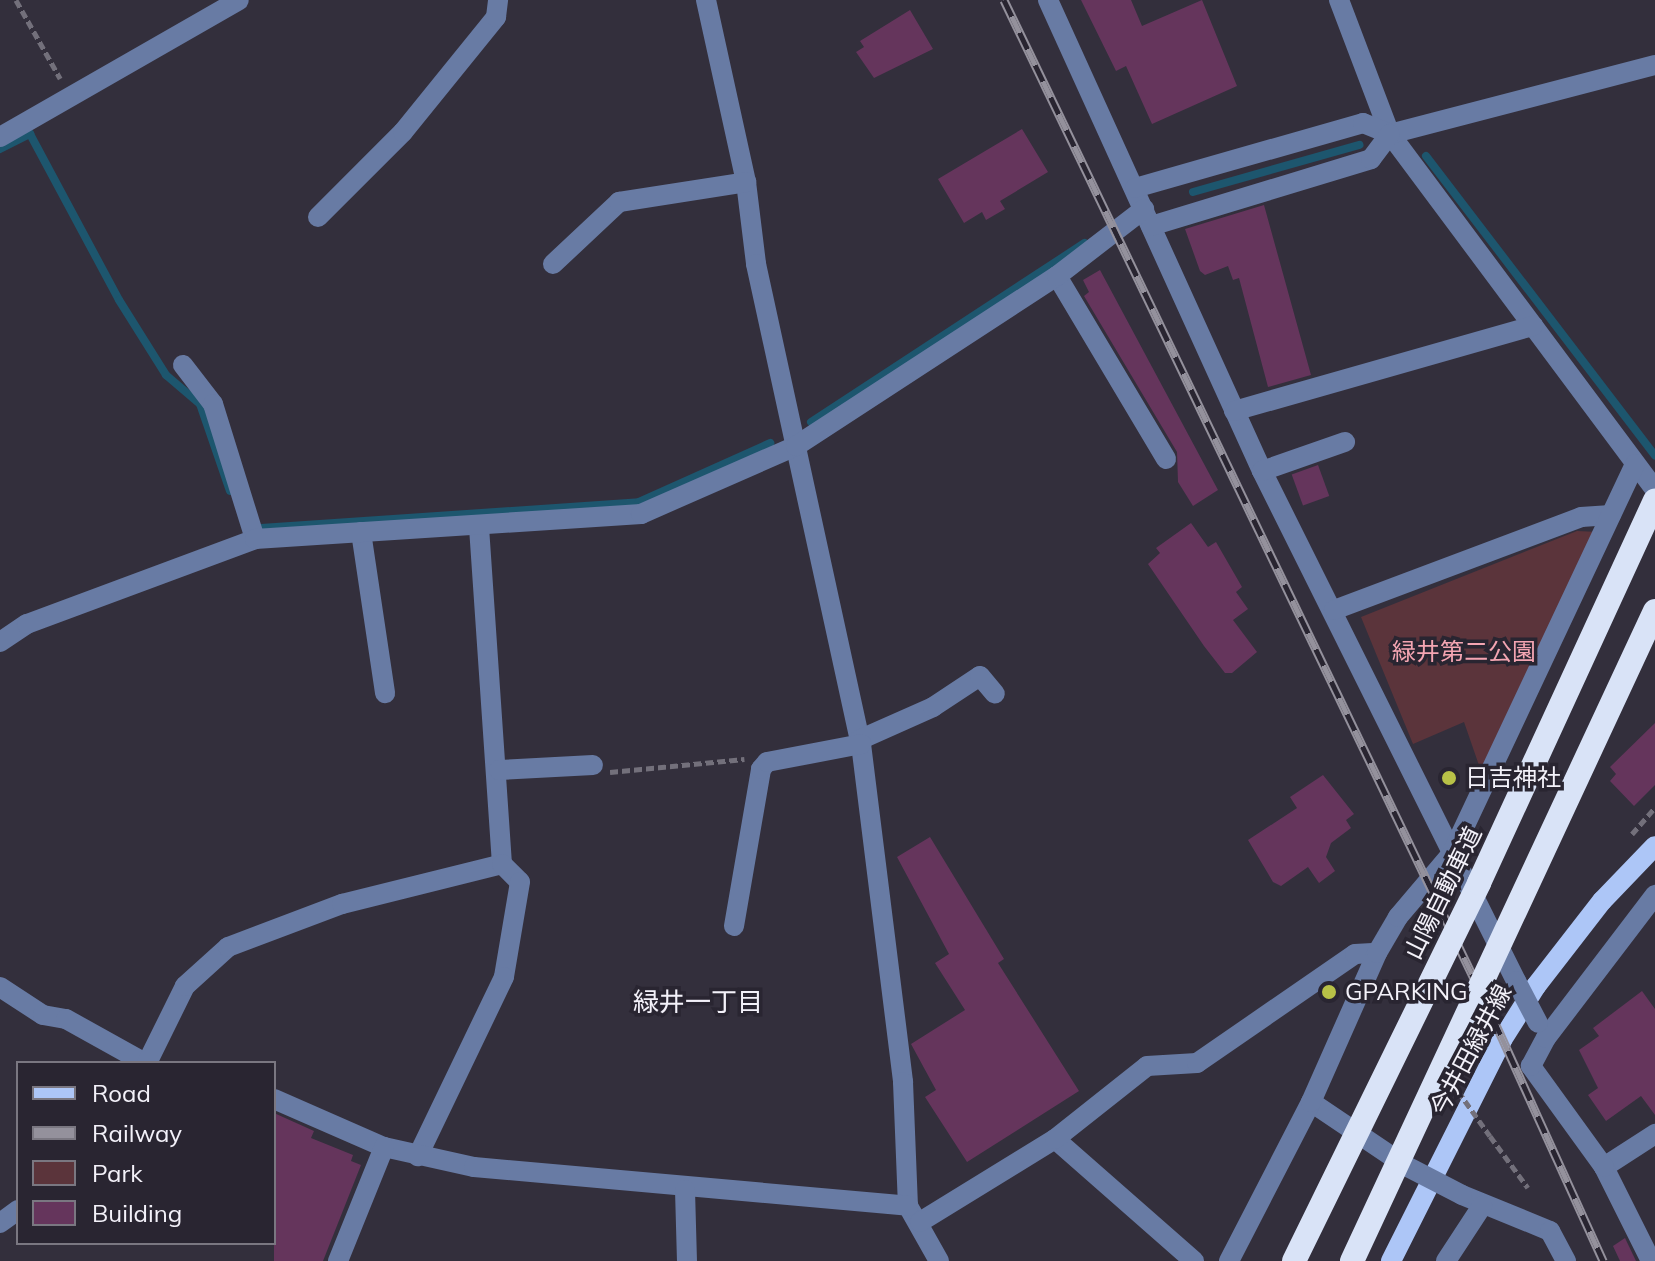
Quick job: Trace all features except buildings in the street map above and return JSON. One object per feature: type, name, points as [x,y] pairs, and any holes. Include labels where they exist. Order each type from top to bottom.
[{"type":"highway","name":"山陽自動車道","points":[[1294,1261],[1479,883],[1655,501]]},
{"type":"highway","points":[[1352,1261],[1655,611]]},
{"type":"main road","name":"今井田緑井線","points":[[1391,1261],[1502,1040],[1536,986],[1602,901],[1655,846]]},
{"type":"street","points":[[0,137],[239,0]]},
{"type":"street","points":[[318,217],[403,132],[496,17],[498,0]]},
{"type":"street","points":[[706,0],[746,182],[756,264],[860,742],[903,1082],[914,1214],[939,1261]]},
{"type":"street","points":[[1048,0],[1262,471],[1542,1031]]},
{"type":"street","points":[[1339,0],[1390,134],[1655,490]]},
{"type":"street","points":[[1135,188],[1363,123],[1390,134],[1655,65]]},
{"type":"street","points":[[0,642],[27,624],[255,539],[479,527],[641,514],[796,446],[1147,218],[1371,159],[1390,134]]},
{"type":"street","points":[[553,264],[619,202],[746,182]]},
{"type":"street","points":[[1057,276],[1166,459]]},
{"type":"street","points":[[1234,411],[1533,326]]},
{"type":"street","points":[[183,365],[213,404],[255,539]]},
{"type":"street","points":[[1262,471],[1345,442]]},
{"type":"street","points":[[1229,1261],[1311,1102],[1377,953],[1398,917],[1452,853],[1635,464]]},
{"type":"street","points":[[1334,610],[1581,517],[1611,515]]},
{"type":"street","points":[[418,1156],[504,977],[520,882],[502,864],[499,770],[479,527]]},
{"type":"street","points":[[361,532],[385,693]]},
{"type":"street","points":[[734,926],[761,769],[767,762],[860,742],[933,707],[980,676],[995,694]]},
{"type":"street","points":[[499,770],[593,765]]},
{"type":"street","points":[[147,1061],[185,986],[228,947],[342,904],[502,864]]},
{"type":"street","points":[[1651,1261],[1604,1167],[1531,1066],[1542,1031],[1655,895]]},
{"type":"street","points":[[276,1100],[384,1147],[418,1156],[685,1190],[914,1214],[1055,1139],[1147,1066],[1197,1063],[1355,954],[1377,953]]},
{"type":"street","points":[[0,987],[43,1015],[66,1019],[142,1061]]},
{"type":"street","points":[[1311,1102],[1406,1166],[1482,1206],[1550,1231],[1566,1261]]},
{"type":"street","points":[[1604,1167],[1655,1134]]},
{"type":"street","points":[[1055,1139],[1194,1261]]},
{"type":"street","points":[[338,1261],[384,1147]]},
{"type":"street","points":[[685,1190],[687,1261]]},
{"type":"street","points":[[1446,1261],[1482,1206]]},
{"type":"path","points":[[16,0],[71,96]]},
{"type":"path","points":[[593,765],[601,773],[755,758]]},
{"type":"path","points":[[1452,1082],[1528,1188]]},
{"type":"green space","name":"緑井第二公園","points":[[1577,531],[1599,532],[1482,774],[1464,722],[1413,744],[1361,617]]},
{"type":"waterway","points":[[0,149],[30,134],[119,300],[166,375],[200,404],[230,491]]},
{"type":"waterway","points":[[1193,192],[1359,145]]},
{"type":"waterway","points":[[1426,156],[1655,456]]},
{"type":"waterway","points":[[811,422],[1085,243]]},
{"type":"waterway","points":[[261,528],[639,502],[770,443]]},
{"type":"railway","points":[[1004,0],[1493,1018],[1603,1261]]},
{"type":"place","name":"日吉神社","points":[[1449,778]]},
{"type":"place","name":"GPARKING","points":[[1329,992]]},
{"type":"district","name":"緑井一丁目","points":[[698,1002]]}]
